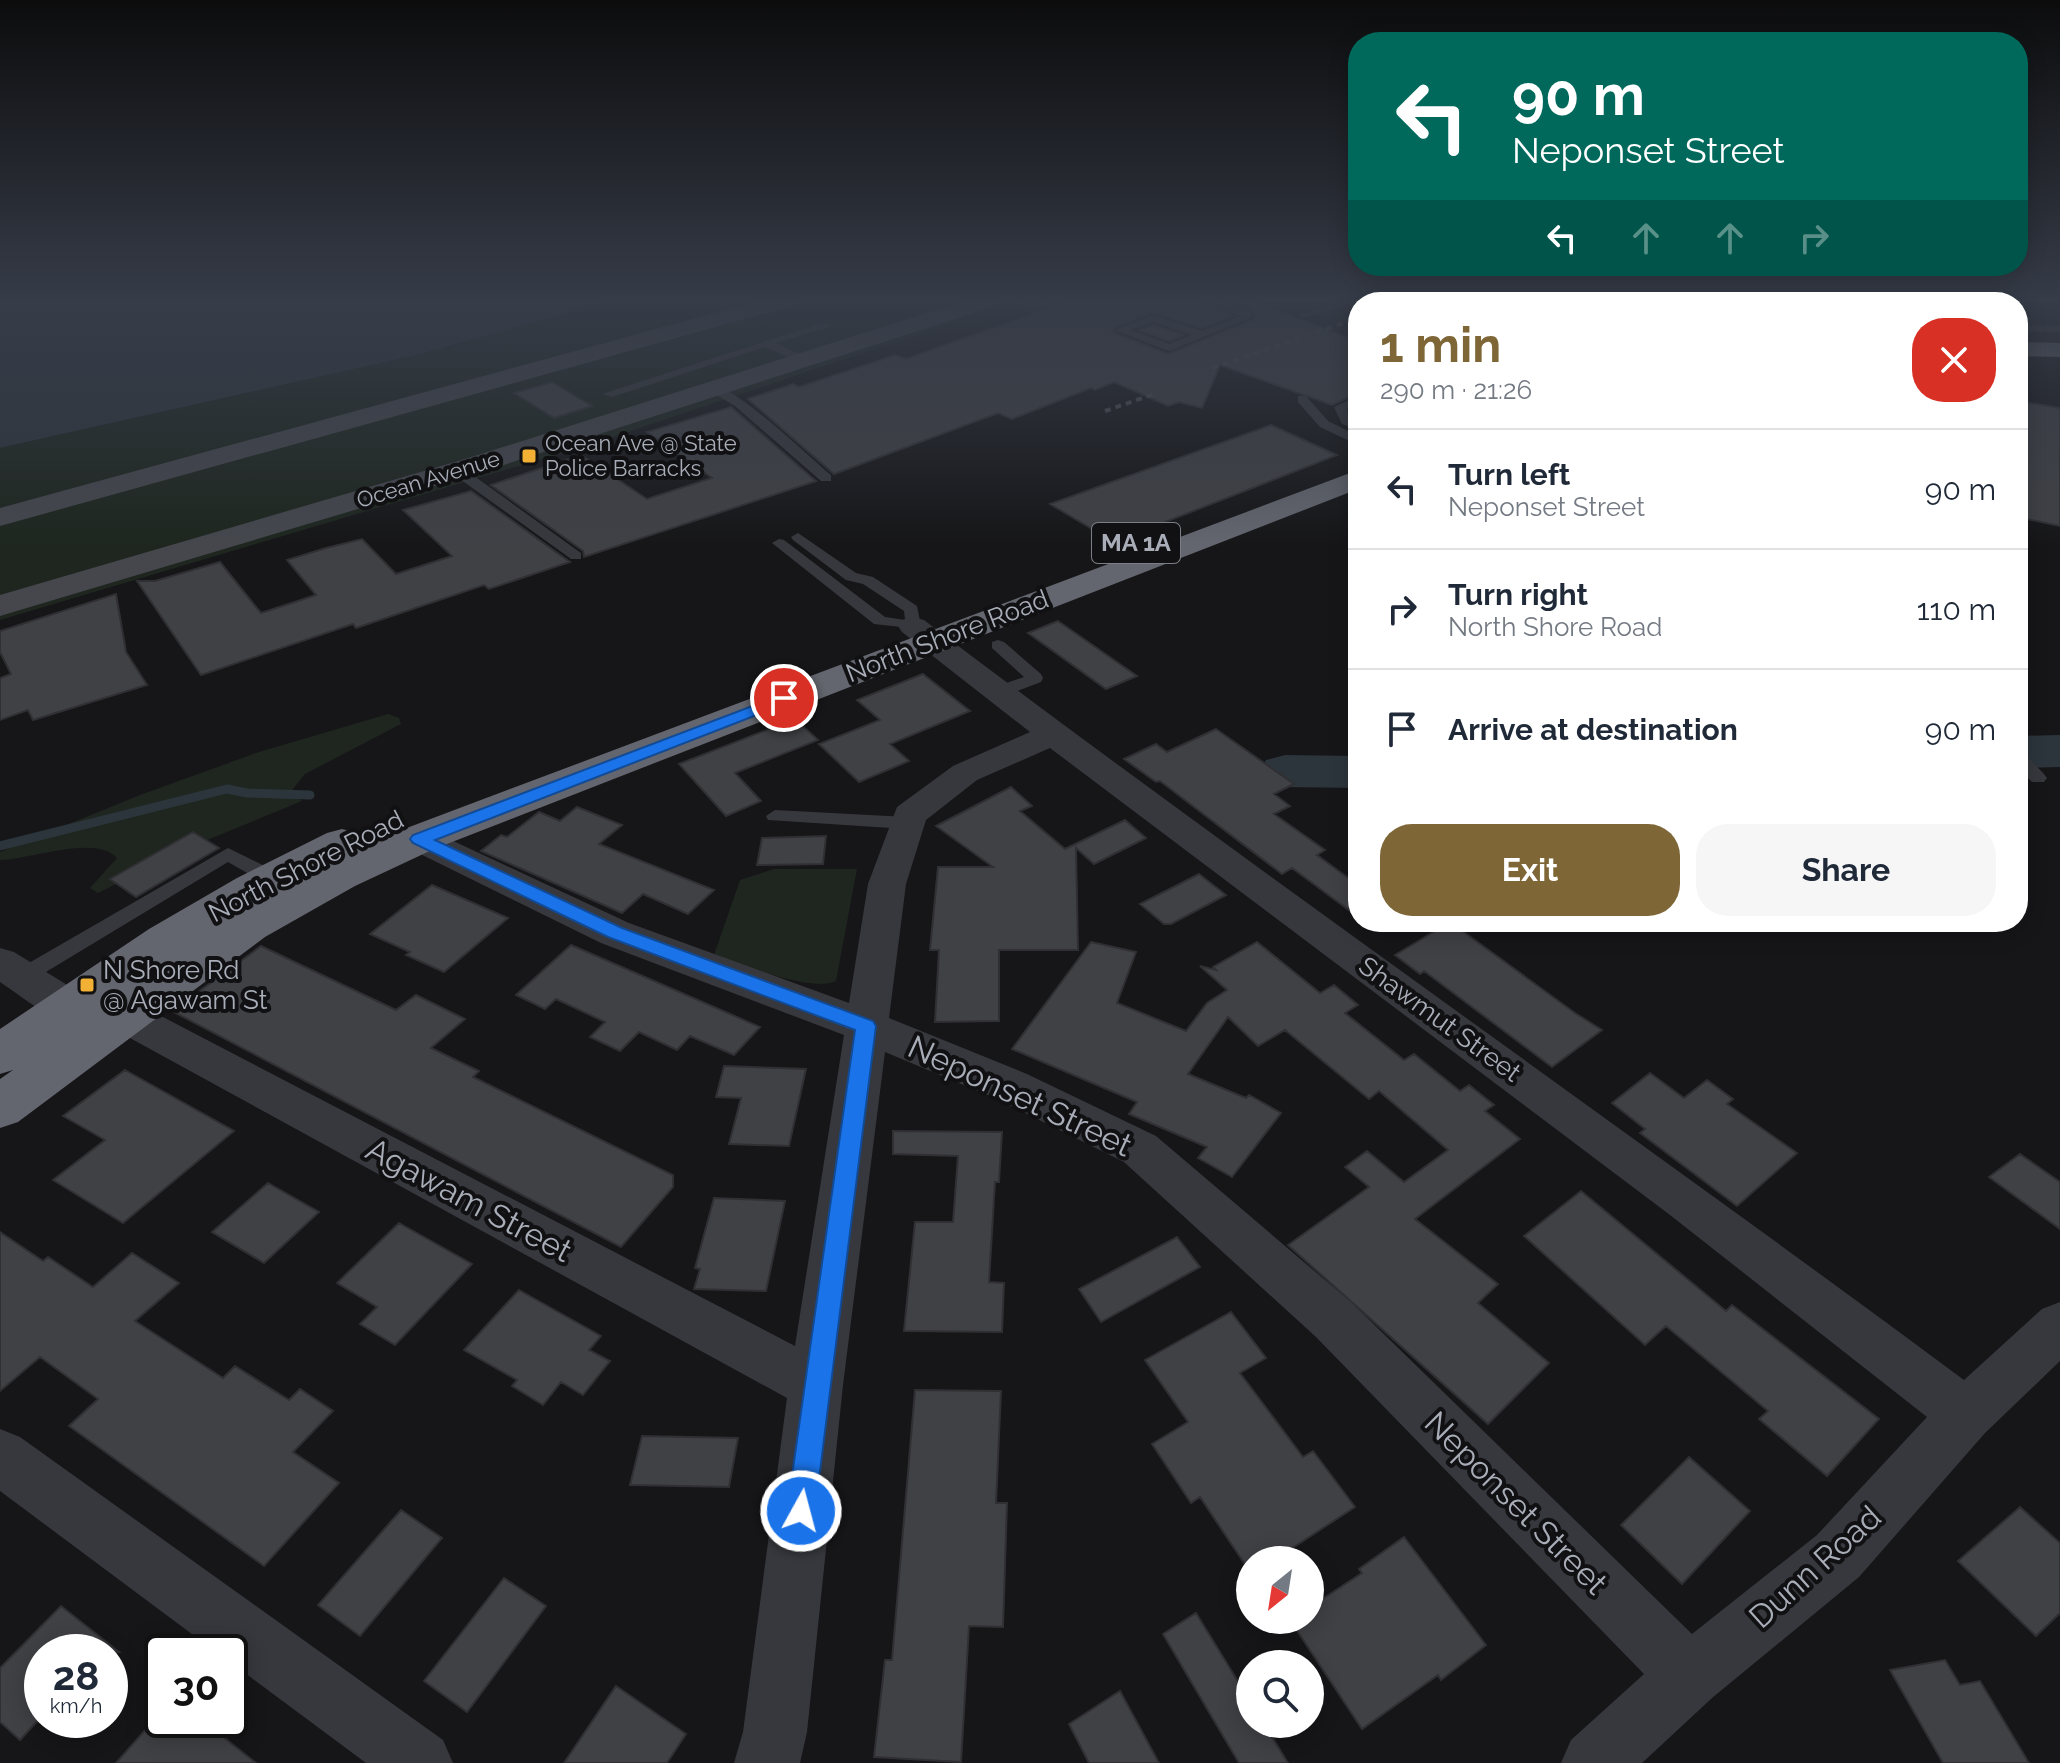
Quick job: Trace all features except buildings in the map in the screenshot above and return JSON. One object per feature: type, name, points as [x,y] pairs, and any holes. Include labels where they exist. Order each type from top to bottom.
[{"type":"highway","name":"North Shore Road","points":[[0,1107],[249,926],[340,876],[419,839],[1348,464]]},
{"type":"highway","name":"North Shore Road","points":[[0,1055],[179,933],[272,878],[411,812],[1348,483]]},
{"type":"main road","points":[[0,517],[489,382]]},
{"type":"main road","name":"Ocean Avenue","points":[[0,606],[458,471],[732,382]]},
{"type":"street","name":"Shawmut Street","points":[[922,634],[1687,1201],[1966,1414]]},
{"type":"street","points":[[767,1763],[775,1732],[816,1385],[887,884],[910,815],[965,773],[1053,734]]},
{"type":"street","name":"Neponset Street","points":[[419,839],[615,933],[866,1026],[1011,1086],[1140,1149],[1334,1320],[1690,1676]]},
{"type":"street","points":[[11,969],[70,1007]]},
{"type":"street","name":"Agawam Street","points":[[123,1015],[816,1385]]},
{"type":"street","name":"Dunn Road","points":[[1594,1763],[1690,1676],[1838,1556],[1966,1414],[2060,1326]]},
{"type":"street","points":[[0,1457],[420,1763]]},
{"type":"lane","points":[[644,382],[608,394],[645,410]]},
{"type":"lane","points":[[714,388],[739,403],[826,478]]},
{"type":"lane","points":[[1302,399],[1324,424],[1348,436]]},
{"type":"lane","points":[[1324,424],[1329,403]]},
{"type":"lane","points":[[1348,404],[1340,407],[1348,422]]},
{"type":"lane","points":[[458,471],[576,556]]},
{"type":"lane","points":[[798,537],[851,577],[868,580],[912,609],[922,634]]},
{"type":"lane","points":[[779,543],[880,621],[922,634]]},
{"type":"lane","points":[[846,556],[867,570],[868,580]]},
{"type":"lane","points":[[998,645],[1035,678],[998,692]]},
{"type":"lane","points":[[2028,768],[2038,778]]},
{"type":"lane","points":[[775,816],[907,823]]},
{"type":"lane","points":[[11,969],[228,854],[272,878]]},
{"type":"shaded area","points":[[0,382],[294,382],[0,448]]},
{"type":"shaded area","points":[[294,382],[776,382],[586,446],[0,620],[0,448]]},
{"type":"shaded area","points":[[388,714],[399,718],[401,724],[305,774],[290,793],[302,801],[183,850],[98,893],[90,888],[117,858],[107,851],[78,848],[0,860],[0,852],[140,795],[259,752]]},
{"type":"shaded area","points":[[1348,764],[1348,786],[1312,782],[1309,774],[1318,768]]},
{"type":"shaded area","points":[[774,869],[857,869],[836,981],[824,984],[793,980],[714,955],[740,880]]},
{"type":"waterway","points":[[2028,752],[2060,751]]},
{"type":"waterway","points":[[1285,771],[1348,772]]},
{"type":"waterway","points":[[0,846],[227,789],[247,793],[310,795]]},
{"type":"railway","points":[[1105,411],[1157,393]]},
{"type":"place","name":"Ocean Ave @ State Police Barracks","points":[[529,456]]},
{"type":"place","name":"N Shore Rd @ Agawam St","points":[[87,985]]},
{"type":"route","points":[[784,698],[419,839],[615,933],[866,1026],[801,1511]]}]
